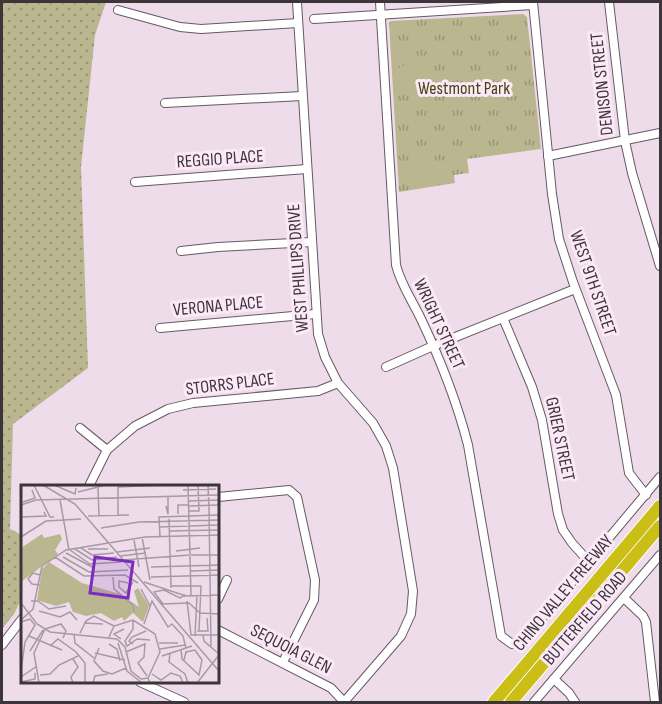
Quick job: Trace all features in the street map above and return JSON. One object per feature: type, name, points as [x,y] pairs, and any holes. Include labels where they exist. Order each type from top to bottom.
[{"type":"highway","name":"CHINO VALLEY FREEWAY","points":[[494,702],[660,506]]},
{"type":"highway","name":"CHINO VALLEY FREEWAY","points":[[511,702],[660,526]]},
{"type":"street","name":"WEST PHILLIPS DRIVE","points":[[297,2],[318,334],[324,357],[338,383],[373,423],[386,446],[393,468],[413,591],[411,614],[401,636],[344,702]]},
{"type":"street","name":"WRIGHT STREET","points":[[380,2],[396,264],[401,283],[420,316],[461,418],[468,445],[498,627],[501,636],[512,644],[517,643]]},
{"type":"street","name":"DENISON STREET","points":[[609,2],[625,141],[660,266]]},
{"type":"street","points":[[314,19],[380,15],[458,6],[533,3]]},
{"type":"street","name":"WEST 9TH STREET","points":[[533,3],[548,156],[559,239],[575,289],[616,395],[629,473],[646,495]]},
{"type":"street","points":[[118,10],[180,27],[201,29],[298,23]]},
{"type":"street","points":[[165,103],[302,96]]},
{"type":"street","points":[[548,156],[660,133]]},
{"type":"street","name":"REGGIO PLACE","points":[[135,182],[307,169]]},
{"type":"street","points":[[181,251],[312,242]]},
{"type":"street","points":[[386,367],[575,289]]},
{"type":"street","name":"VERONA PLACE","points":[[160,328],[315,314]]},
{"type":"street","name":"GRIER STREET","points":[[503,318],[532,387],[542,420],[562,530],[590,563]]},
{"type":"street","name":"STORRS PLACE","points":[[89,485],[107,450],[135,426],[168,409],[194,403],[318,391],[338,383]]},
{"type":"street","points":[[80,428],[107,450]]},
{"type":"street","name":"BUTTERFIELD ROAD","points":[[517,643],[524,639],[590,563],[660,477]]},
{"type":"street","points":[[219,497],[289,490],[297,497],[315,580],[314,600],[283,662]]},
{"type":"street","name":"BUTTERFIELD ROAD","points":[[534,702],[660,555]]},
{"type":"street","points":[[219,597],[227,580]]},
{"type":"street","points":[[624,598],[643,616],[646,622],[654,702]]},
{"type":"street","points":[[2,645],[21,620]]},
{"type":"street","name":"SEQUOIA GLEN","points":[[219,630],[331,688],[344,702]]},
{"type":"street","points":[[554,679],[575,702]]},
{"type":"street","points":[[143,683],[170,700],[184,702]]},
{"type":"green space","points":[[2,2],[106,2],[95,35],[81,167],[88,368],[13,424],[10,529],[21,534],[21,600],[14,614],[2,629]]},
{"type":"green space","name":"Westmont Park","points":[[523,14],[527,17],[541,149],[467,159],[469,173],[454,175],[455,183],[399,192],[389,23],[391,21]]},
{"type":"green space","points":[[419,61],[422,70],[401,77],[398,68]]},
{"type":"green space","points":[[426,74],[429,87],[403,95],[399,82]]},
{"type":"green space","points":[[420,156],[426,158],[430,172],[428,177],[413,182],[408,177],[411,159]]}]
